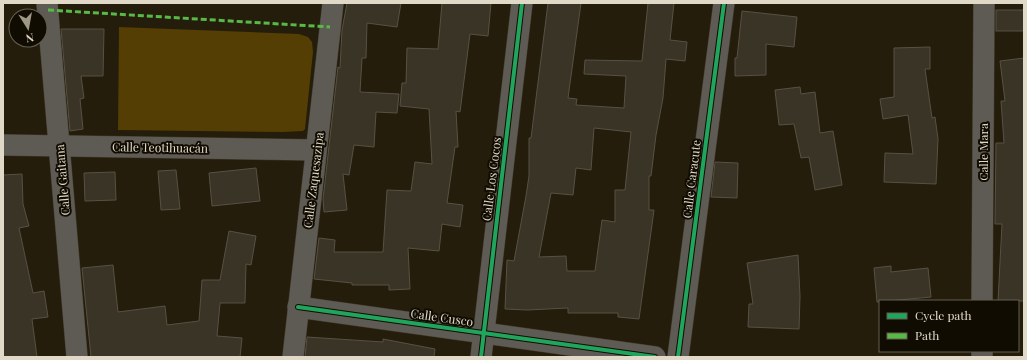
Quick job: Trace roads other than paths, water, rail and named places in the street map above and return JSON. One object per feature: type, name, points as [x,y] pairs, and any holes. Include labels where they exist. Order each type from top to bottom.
[{"type":"street","name":"Calle Gaitana","points":[[47,3],[77,357]]},
{"type":"street","name":"Calle Zaquesazipa","points":[[293,357],[333,3]]},
{"type":"street","name":"Calle Los Cocos","points":[[480,357],[522,3]]},
{"type":"street","name":"Calle Caracute","points":[[678,357],[724,3]]},
{"type":"street","name":"Calle Mara","points":[[982,300],[984,3]]},
{"type":"street","name":"Calle Teotihuacán","points":[[3,145],[316,150]]},
{"type":"street","name":"Calle Cusco","points":[[298,307],[655,357]]}]
